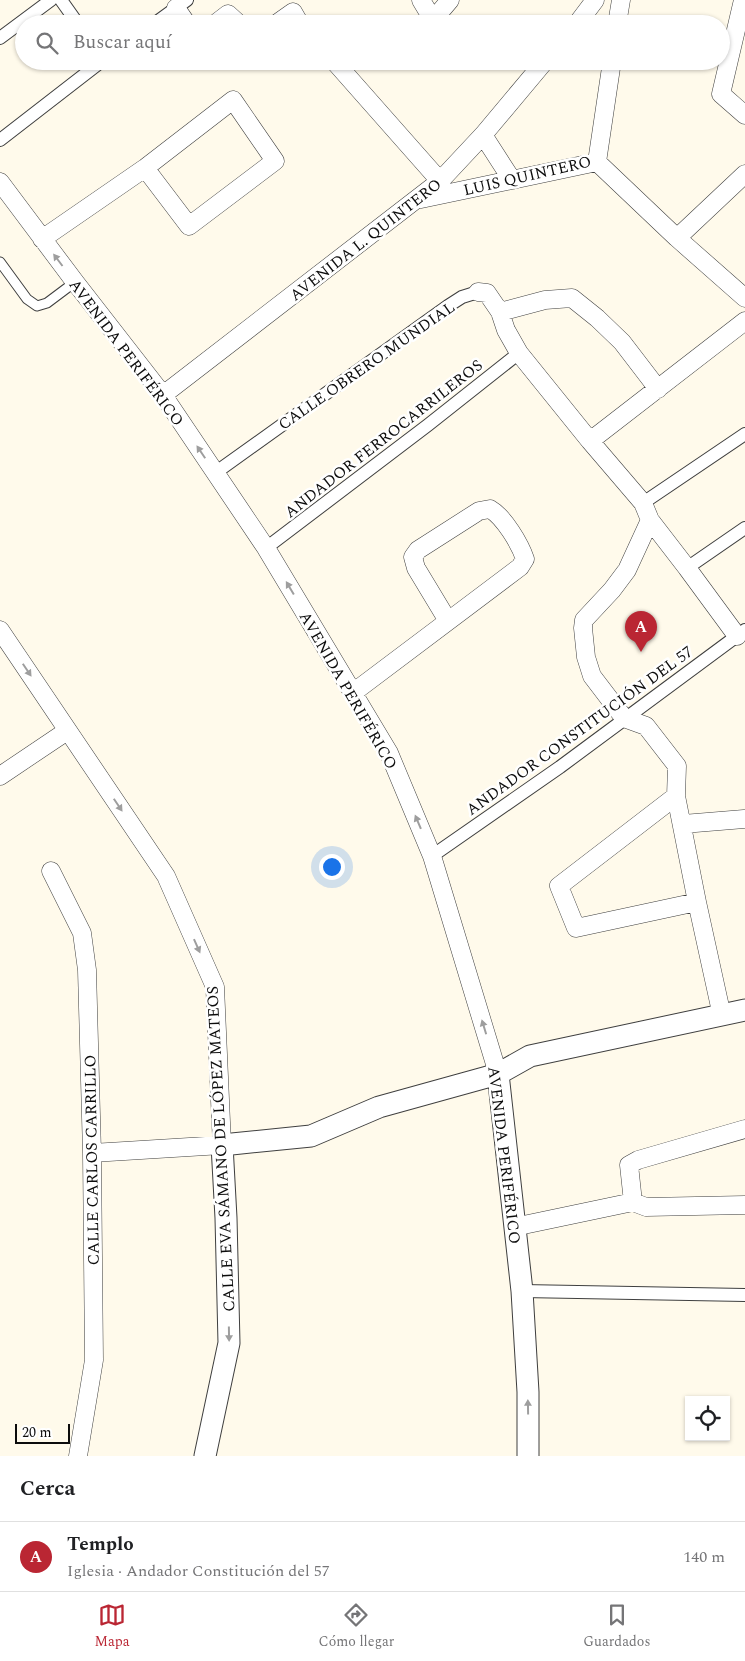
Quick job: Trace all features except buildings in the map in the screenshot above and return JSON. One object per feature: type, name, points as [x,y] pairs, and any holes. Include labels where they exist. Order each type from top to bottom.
[{"type":"street","points":[[31,15],[52,0]]},
{"type":"street","points":[[61,0],[72,15]]},
{"type":"street","points":[[421,0],[430,15]]},
{"type":"street","points":[[437,15],[450,0]]},
{"type":"street","points":[[584,15],[596,0]]},
{"type":"street","points":[[618,15],[620,0]]},
{"type":"street","points":[[730,56],[743,0]]},
{"type":"street","points":[[167,15],[182,4]]},
{"type":"street","points":[[0,38],[15,27]]},
{"type":"street","points":[[0,140],[90,70]]},
{"type":"street","points":[[342,70],[440,181]]},
{"type":"street","name":"AVENIDA L. QUINTERO","points":[[163,395],[418,200],[440,181],[483,135],[537,70]]},
{"type":"street","name":"LUIS QUINTERO","points":[[418,200],[597,162],[611,70]]},
{"type":"street","points":[[727,70],[721,94],[745,115]]},
{"type":"street","points":[[42,239],[145,168],[233,100],[275,161],[189,226],[145,168]]},
{"type":"street","points":[[483,135],[512,180]]},
{"type":"street","points":[[597,162],[677,238],[745,298]]},
{"type":"street","points":[[677,238],[745,174]]},
{"type":"street","name":"AVENIDA PERIFÉRICO","points":[[0,182],[163,395],[266,548],[389,753],[432,856],[498,1074],[522,1291],[528,1392],[528,1456]]},
{"type":"street","name":"CALLE OBRERO MUNDIAL","points":[[215,473],[448,306],[462,297],[478,292],[487,293],[500,312],[506,330],[519,353],[590,441],[644,502],[650,520],[741,633]]},
{"type":"street","points":[[500,312],[545,300],[572,298],[597,318],[622,342],[658,389]]},
{"type":"street","points":[[590,441],[745,320]]},
{"type":"street","name":"ANDADOR FERROCARRILEROS","points":[[266,548],[519,353]]},
{"type":"street","points":[[644,502],[745,434]]},
{"type":"street","points":[[354,692],[520,567],[525,559],[522,550],[498,513],[490,508],[479,511],[418,550],[414,557],[416,568],[448,621]]},
{"type":"street","points":[[650,520],[627,570],[612,590],[584,620],[586,657],[592,676],[624,718],[646,726],[677,766],[676,796],[722,1016]]},
{"type":"street","points":[[687,568],[745,528]]},
{"type":"street","name":"CALLE EVA SÁMANO DE LÓPEZ MATEOS","points":[[0,630],[166,876],[215,987],[226,1218],[229,1342],[206,1456]]},
{"type":"street","name":"ANDADOR CONSTITUCIÓN DEL 57","points":[[432,856],[560,767],[741,633]]},
{"type":"street","points":[[0,776],[67,730]]},
{"type":"street","points":[[676,796],[559,886],[576,928],[697,902]]},
{"type":"street","points":[[683,824],[744,818]]},
{"type":"street","name":"CALLE CARLOS CARRILLO","points":[[51,871],[82,933],[87,970],[92,1153],[94,1360],[78,1456]]},
{"type":"street","points":[[92,1153],[222,1145],[311,1136],[379,1107],[498,1074],[530,1056],[745,1010]]},
{"type":"street","points":[[633,1202],[629,1165],[638,1160],[745,1129]]},
{"type":"street","points":[[514,1227],[633,1202],[646,1207],[745,1205]]},
{"type":"street","points":[[522,1291],[745,1295]]},
{"type":"lane","points":[[0,262],[27,299],[37,306],[47,303],[75,282]]},
{"type":"place","name":"Templo","points":[[641,652]]}]
